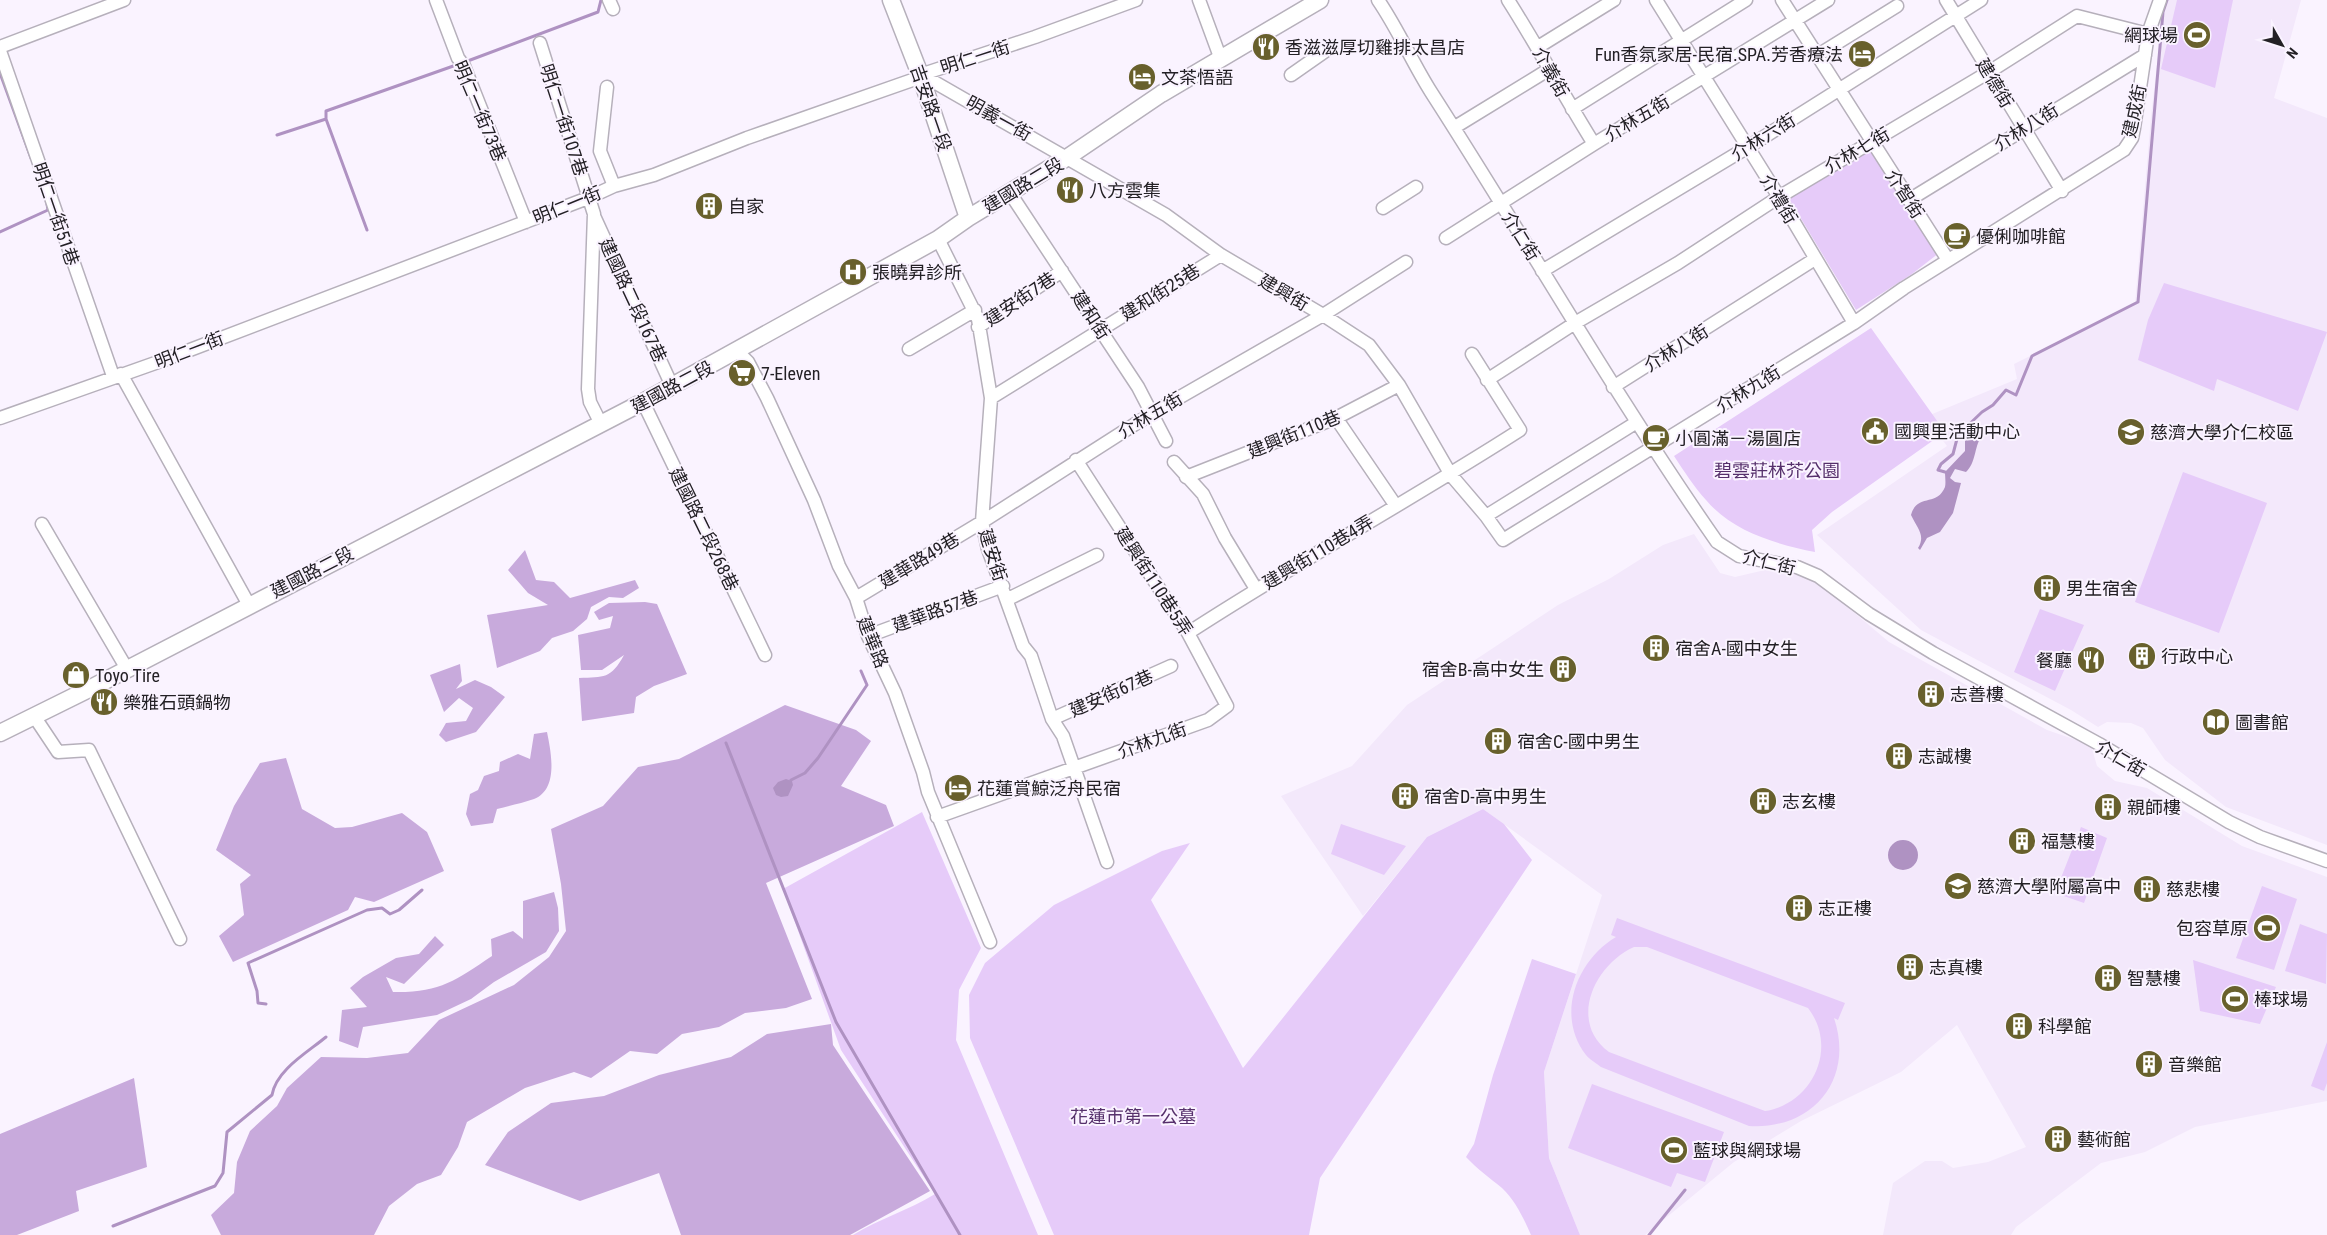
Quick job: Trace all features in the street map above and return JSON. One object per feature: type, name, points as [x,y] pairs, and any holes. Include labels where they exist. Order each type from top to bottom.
[{"type":"street","points":[[0,46],[124,0]]},
{"type":"street","name":"明仁一街73巷","points":[[436,0],[526,222]]},
{"type":"street","name":"吉安路一段","points":[[891,0],[926,76]]},
{"type":"street","name":"吉安路一段","points":[[901,0],[972,215]]},
{"type":"street","name":"明仁一街","points":[[0,418],[526,222],[614,186],[654,175],[722,147],[926,76],[1119,3],[1136,0]]},
{"type":"street","points":[[1199,0],[1220,57]]},
{"type":"street","name":"建國路二段","points":[[0,733],[601,424],[738,351],[938,239],[972,215],[1068,157],[1220,57],[1320,0]]},
{"type":"street","name":"介仁街","points":[[1378,0],[1388,14],[1430,89],[1613,387],[1717,542],[1739,556],[1797,567],[1818,576],[1869,614],[1933,653],[2099,744],[2229,822],[2260,837],[2327,861]]},
{"type":"street","name":"介義街","points":[[1508,0],[1538,48],[1548,70],[1594,144]]},
{"type":"street","points":[[1538,48],[1614,0]]},
{"type":"street","name":"介禮街","points":[[1656,0],[1779,197],[1854,323]]},
{"type":"street","points":[[1572,109],[1746,0]]},
{"type":"street","name":"介智街","points":[[1782,0],[1794,22],[1818,55],[1838,90],[1948,260]]},
{"type":"street","name":"介林五街","points":[[1446,238],[1594,144],[1828,0]]},
{"type":"street","name":"建德街","points":[[1946,0],[2062,191]]},
{"type":"street","name":"介林六街","points":[[1542,271],[1748,147],[1980,0]]},
{"type":"street","name":"建成街","points":[[2062,191],[2124,150],[2132,138],[2148,34],[2160,0]]},
{"type":"street","points":[[1818,55],[1897,6]]},
{"type":"street","name":"介林七街","points":[[1487,380],[1575,323],[1678,263],[1779,197],[1989,72],[2077,16],[2148,34]]},
{"type":"street","name":"明仁一街107巷","points":[[540,42],[594,214]]},
{"type":"street","points":[[1291,75],[1331,46]]},
{"type":"street","name":"明仁一街51巷","points":[[0,51],[117,375],[249,605]]},
{"type":"street","name":"介林八街","points":[[1909,200],[2145,55]]},
{"type":"street","points":[[1454,127],[1548,70]]},
{"type":"street","name":"明義一街","points":[[926,76],[1068,157]]},
{"type":"street","points":[[607,87],[600,151],[614,186]]},
{"type":"street","name":"建興街","points":[[1068,157],[1166,215],[1220,255],[1324,315],[1369,345],[1399,385],[1451,475]]},
{"type":"street","points":[[1383,208],[1416,187]]},
{"type":"street","name":"介林九街","points":[[1451,475],[1486,516],[1502,540],[1654,448],[1854,323],[1948,260],[2062,191]]},
{"type":"street","name":"建和街","points":[[1010,193],[1138,387],[1166,441]]},
{"type":"street","points":[[594,214],[588,389],[590,402],[601,424]]},
{"type":"street","name":"建國路二段167巷","points":[[594,214],[672,386]]},
{"type":"street","name":"建安街","points":[[938,239],[974,310],[991,398],[982,522],[988,549],[1008,599],[1023,646],[1031,656],[1052,719],[1063,736],[1107,862]]},
{"type":"street","name":"建和街25巷","points":[[991,398],[1220,255]]},
{"type":"street","name":"介林八街","points":[[1613,387],[1815,260]]},
{"type":"street","name":"介林五街","points":[[982,522],[1076,460],[1151,414],[1324,315],[1406,262]]},
{"type":"street","name":"建安街7巷","points":[[978,327],[1062,271]]},
{"type":"street","points":[[909,348],[974,310]]},
{"type":"street","name":"建華路","points":[[738,351],[748,362],[767,398],[814,500],[839,566],[856,598],[868,636],[896,693],[937,817],[990,942]]},
{"type":"street","points":[[1472,354],[1487,380]]},
{"type":"street","name":"建興街110巷4弄","points":[[1188,633],[1256,589],[1451,475],[1520,430],[1487,380]]},
{"type":"street","name":"建興街110巷","points":[[1186,477],[1336,418],[1399,385]]},
{"type":"street","name":"建國路二段268巷","points":[[643,402],[765,655]]},
{"type":"street","points":[[1336,418],[1396,506]]},
{"type":"street","points":[[1486,516],[1637,422]]},
{"type":"street","name":"建興街110巷5弄","points":[[1076,460],[1188,633],[1227,706]]},
{"type":"street","points":[[1174,462],[1202,494],[1225,538],[1256,589]]},
{"type":"street","name":"建華路49巷","points":[[856,598],[982,522]]},
{"type":"street","points":[[42,524],[126,669]]},
{"type":"street","points":[[1008,599],[1098,555]]},
{"type":"street","name":"建華路57巷","points":[[868,636],[1003,586]]},
{"type":"street","name":"建安街67巷","points":[[1052,719],[1171,666]]},
{"type":"street","name":"介林九街","points":[[937,817],[1208,720],[1227,706]]},
{"type":"street","points":[[34,716],[58,752],[89,750],[180,939]]},
{"type":"shaded area","name":"慈濟大學介仁校區","points":[[2168,0],[2301,0],[2274,98],[2327,118],[2327,845],[2226,807],[2165,760],[2143,728],[2131,723],[2107,722],[2098,727],[2071,710],[1921,630],[1817,535],[1947,446],[1925,417],[2017,379],[2014,364],[2135,304],[2151,117],[2161,29]]},
{"type":"shaded area","points":[[1972,430],[1978,430],[1981,437],[1972,464],[1966,472],[1955,469],[1950,478],[1955,482],[1961,483],[1953,513],[1940,532],[1927,538],[1920,550],[1918,548],[1921,535],[1911,515],[1914,508],[1922,502],[1937,497],[1941,493],[1945,487],[1945,472],[1965,451],[1965,441]]},
{"type":"shaded area","name":"慈濟大學附屬高中","points":[[1694,534],[1720,573],[1735,577],[1765,570],[1796,572],[1825,588],[1889,642],[2047,730],[2091,745],[2097,766],[2115,781],[2147,788],[2242,846],[2327,877],[2327,1101],[2195,1127],[2145,1152],[2101,1163],[2016,1227],[2011,1235],[1883,1235],[1893,1183],[1925,1161],[1942,1161],[1953,1168],[1988,1162],[2026,1147],[1957,1025],[1901,1072],[1801,1121],[1734,1162],[1645,1235],[1580,1235],[1549,1158],[1544,1072],[1602,895],[1483,809],[1427,837],[1363,916],[1281,796],[1352,766],[1407,705],[1558,605],[1609,579],[1663,545]]},
{"type":"shaded area","points":[[525,550],[536,580],[554,582],[570,598],[635,580],[639,588],[623,598],[609,597],[591,607],[587,619],[573,631],[552,638],[540,651],[497,668],[487,615],[548,605],[528,593],[508,570]]},
{"type":"shaded area","points":[[645,602],[657,604],[687,674],[654,686],[636,697],[634,713],[582,721],[579,678],[601,677],[611,673],[624,655],[602,670],[581,670],[578,635],[610,628],[613,616],[599,620],[594,612],[609,603]]},
{"type":"shaded area","points":[[460,664],[462,681],[456,689],[475,680],[491,687],[505,697],[476,732],[446,742],[439,735],[446,723],[466,721],[473,708],[459,698],[444,712],[430,675]]},
{"type":"shaded area","points":[[785,705],[856,730],[871,741],[841,786],[886,805],[894,826],[766,883],[812,999],[786,1008],[745,1013],[719,1027],[682,1034],[657,1054],[630,1051],[591,1078],[574,1072],[525,1088],[467,1122],[458,1147],[441,1175],[417,1184],[389,1206],[374,1235],[221,1235],[211,1215],[234,1193],[237,1162],[250,1131],[277,1106],[287,1088],[321,1057],[367,1058],[408,1053],[439,1020],[514,985],[549,957],[566,931],[561,884],[551,829],[603,806],[638,767],[679,759]]},
{"type":"shaded area","points":[[547,732],[551,769],[550,779],[542,794],[534,799],[497,809],[493,823],[471,826],[466,814],[470,794],[478,790],[484,776],[499,771],[500,762],[518,754],[530,759],[534,734]]},
{"type":"shaded area","points":[[286,758],[302,809],[335,828],[352,827],[402,813],[427,832],[444,871],[374,902],[355,897],[348,910],[233,962],[219,936],[244,915],[240,884],[251,875],[216,850],[234,806],[260,763]]},
{"type":"shaded area","points":[[786,779],[792,781],[793,785],[788,796],[781,797],[776,795],[773,788],[778,782]]},
{"type":"shaded area","points":[[1903,840],[1914,844],[1918,855],[1914,866],[1903,870],[1892,866],[1888,855],[1892,844]]},
{"type":"shaded area","points":[[554,892],[558,908],[559,931],[546,952],[494,982],[471,999],[437,1015],[363,1027],[358,1048],[339,1041],[342,1010],[367,1007],[350,988],[363,977],[396,958],[419,954],[435,936],[444,945],[404,984],[386,977],[393,992],[423,990],[446,984],[492,956],[491,939],[513,931],[523,939],[523,901]]},
{"type":"shaded area","points":[[831,1024],[833,1045],[930,1191],[850,1235],[681,1235],[659,1173],[580,1201],[485,1165],[508,1132],[551,1103],[604,1096],[659,1075],[731,1057],[767,1034]]},
{"type":"shaded area","points":[[134,1078],[147,1167],[76,1191],[79,1211],[17,1235],[0,1235],[0,1134]]},
{"type":"green space","name":"網球場","points":[[2177,0],[2233,0],[2215,88],[2161,69]]},
{"type":"green space","points":[[1870,147],[1939,253],[1912,274],[1856,310],[1788,197]]},
{"type":"green space","points":[[2164,283],[2327,332],[2298,411],[2217,379],[2214,391],[2138,360],[2148,320]]},
{"type":"green space","name":"碧雲莊林芥公園","points":[[1871,328],[1945,432],[1832,512],[1812,530],[1815,552],[1785,545],[1756,535],[1717,511],[1697,490],[1674,456]]},
{"type":"green space","points":[[2183,472],[2267,503],[2219,633],[2135,602]]},
{"type":"green space","points":[[2040,609],[2084,625],[2055,691],[2014,672]]},
{"type":"green space","name":"花蓮市第一公墓","points":[[1483,809],[1504,824],[1532,860],[1320,1178],[1309,1235],[1054,1235],[970,1038],[969,995],[985,963],[1054,905],[1162,851],[1190,843],[1151,900],[1243,1068],[1427,837]]},
{"type":"green space","points":[[922,812],[981,948],[959,990],[956,1040],[1038,1235],[853,1235],[935,1194],[841,1050],[783,889]]},
{"type":"green space","points":[[1341,824],[1406,846],[1384,875],[1331,854]]},
{"type":"green space","points":[[2081,827],[2107,838],[2084,903],[2055,893]]},
{"type":"green space","name":"包容草原","points":[[2262,886],[2297,899],[2274,970],[2236,958]]},
{"type":"green space","points":[[1617,918],[1845,1003],[1838,1020],[1834,1018],[1839,1041],[1838,1062],[1833,1080],[1823,1097],[1809,1110],[1792,1120],[1772,1125],[1749,1126],[1601,1067],[1591,1060],[1577,1039],[1572,1023],[1572,1006],[1581,974],[1602,947],[1616,937],[1611,935]],"holes":[[[1634,947],[1647,947],[1808,1008],[1817,1024],[1821,1040],[1820,1056],[1816,1072],[1796,1098],[1782,1106],[1765,1111],[1609,1052],[1597,1040],[1590,1025],[1588,1010],[1591,995],[1598,980],[1607,967],[1620,955]]]},
{"type":"green space","points":[[2300,924],[2327,934],[2326,984],[2285,971]]},
{"type":"green space","points":[[1532,959],[1576,974],[1544,1072],[1549,1158],[1580,1235],[1531,1235],[1519,1210],[1507,1193],[1466,1157],[1474,1144],[1493,1075]]},
{"type":"green space","name":"棒球場","points":[[2193,960],[2276,987],[2260,1024],[2200,1011]]},
{"type":"green space","points":[[2327,1042],[2327,1083],[2324,1091],[2311,1086]]},
{"type":"green space","points":[[1592,1084],[1724,1132],[1705,1182],[1677,1173],[1671,1187],[1568,1148]]},
{"type":"waterway","points":[[465,62],[598,12],[601,0]]},
{"type":"waterway","points":[[1945,472],[1938,470],[1941,464],[1953,454],[1958,435],[1982,412],[1993,405],[2006,390],[2016,395],[2032,356],[2138,302],[2163,12],[2167,0]]},
{"type":"waterway","points":[[277,135],[326,119],[326,111],[459,64]]},
{"type":"waterway","points":[[0,73],[31,158]]},
{"type":"waterway","points":[[326,119],[367,230]]},
{"type":"waterway","points":[[0,232],[48,210],[47,204]]},
{"type":"waterway","points":[[791,780],[805,773],[818,758],[867,685],[861,671]]},
{"type":"waterway","points":[[726,743],[836,1022],[960,1235]]},
{"type":"waterway","points":[[266,1004],[258,1003],[257,991],[248,963],[367,910],[382,908],[390,914],[399,910],[422,890]]},
{"type":"waterway","points":[[113,1226],[215,1186],[223,1173],[227,1132],[272,1095],[275,1086],[286,1070],[326,1037]]},
{"type":"waterway","points":[[1649,1235],[1685,1190]]},
{"type":"place","name":"網球場","points":[[2197,35]]},
{"type":"place","name":"香滋滋厚切雞排太昌店","points":[[1266,47]]},
{"type":"place","name":"Fun香氛家居-民宿.SPA.芳香療法","points":[[1862,54]]},
{"type":"place","name":"文茶悟語","points":[[1142,77]]},
{"type":"place","name":"八方雲集","points":[[1070,190]]},
{"type":"place","name":"自家","points":[[709,206]]},
{"type":"place","name":"優俐咖啡館","points":[[1957,236]]},
{"type":"place","name":"張曉昇診所","points":[[853,272]]},
{"type":"place","name":"7-Eleven","points":[[742,373]]},
{"type":"place","name":"國興里活動中心","points":[[1875,431]]},
{"type":"place","name":"慈濟大學介仁校區","points":[[2131,432]]},
{"type":"place","name":"小圓滿－湯圓店","points":[[1656,438]]},
{"type":"place","name":"男生宿舍","points":[[2047,588]]},
{"type":"place","name":"宿舍A-國中女生","points":[[1656,648]]},
{"type":"place","name":"行政中心","points":[[2142,656]]},
{"type":"place","name":"餐廳","points":[[2091,660]]},
{"type":"place","name":"宿舍B-高中女生","points":[[1563,669]]},
{"type":"place","name":"Toyo Tire","points":[[76,675]]},
{"type":"place","name":"志善樓","points":[[1931,694]]},
{"type":"place","name":"樂雅石頭鍋物","points":[[104,702]]},
{"type":"place","name":"圖書館","points":[[2216,722]]},
{"type":"place","name":"宿舍C-國中男生","points":[[1498,741]]},
{"type":"place","name":"志誠樓","points":[[1899,756]]},
{"type":"place","name":"花蓮賞鯨泛舟民宿","points":[[958,788]]},
{"type":"place","name":"宿舍D-高中男生","points":[[1405,796]]},
{"type":"place","name":"志玄樓","points":[[1763,801]]},
{"type":"place","name":"親師樓","points":[[2108,807]]},
{"type":"place","name":"福慧樓","points":[[2022,841]]},
{"type":"place","name":"慈濟大學附屬高中","points":[[1958,886]]},
{"type":"place","name":"慈悲樓","points":[[2147,889]]},
{"type":"place","name":"志正樓","points":[[1799,908]]},
{"type":"place","name":"包容草原","points":[[2267,928]]},
{"type":"place","name":"志真樓","points":[[1910,967]]},
{"type":"place","name":"智慧樓","points":[[2108,978]]},
{"type":"place","name":"棒球場","points":[[2235,999]]},
{"type":"place","name":"科學館","points":[[2019,1026]]},
{"type":"place","name":"音樂館","points":[[2149,1064]]},
{"type":"place","name":"藝術館","points":[[2058,1139]]},
{"type":"place","name":"藍球與網球場","points":[[1674,1150]]}]
